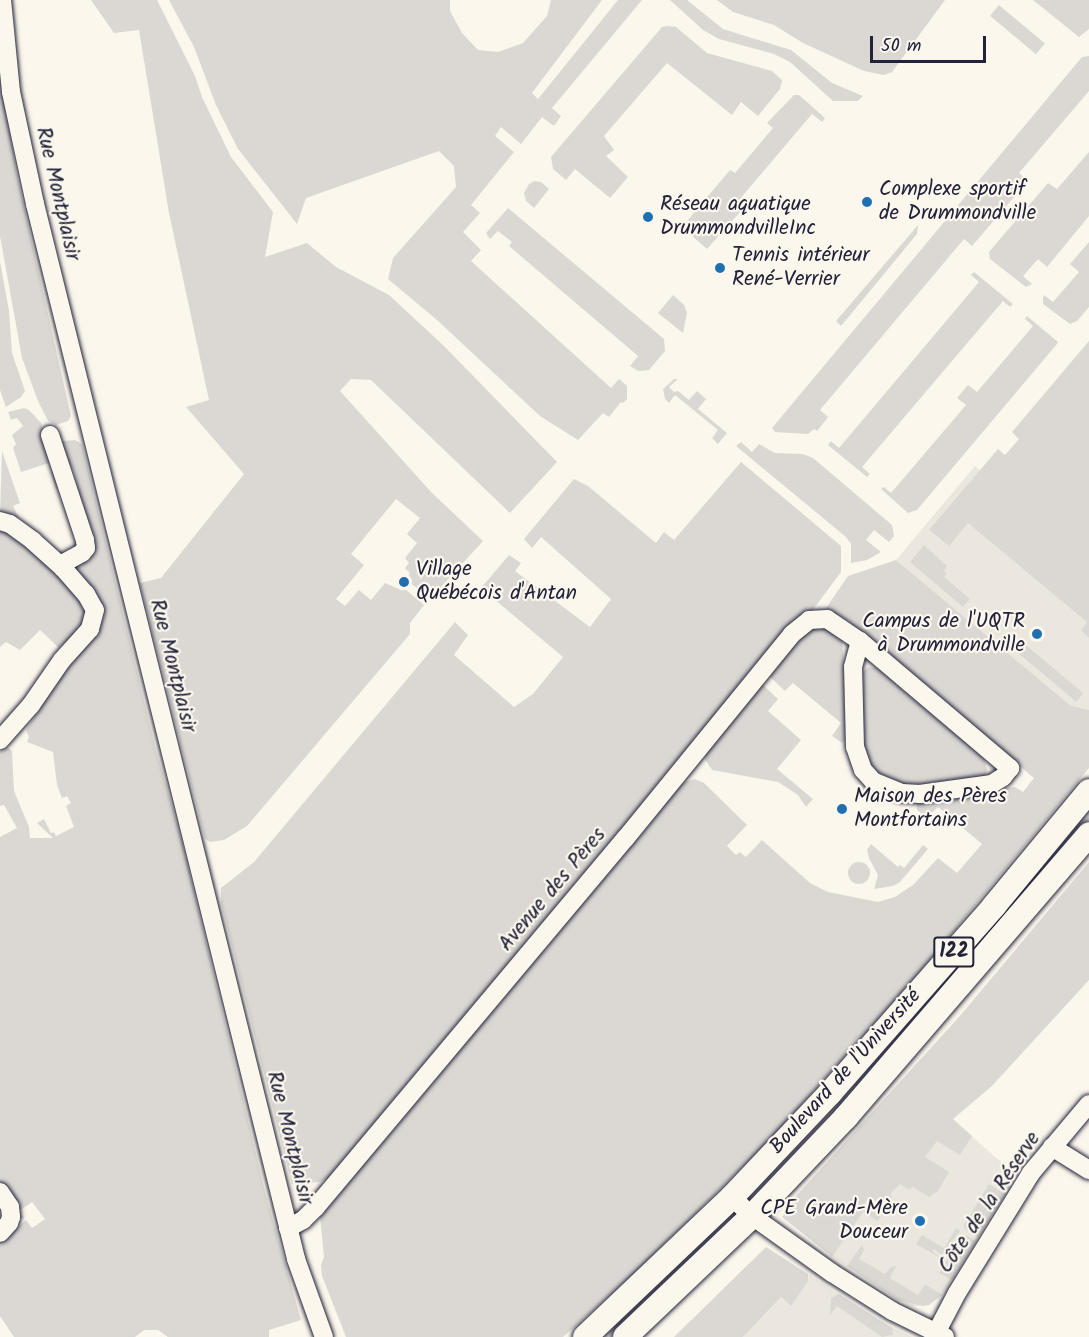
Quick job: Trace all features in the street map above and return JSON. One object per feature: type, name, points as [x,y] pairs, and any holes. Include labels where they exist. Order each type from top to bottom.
[{"type":"main road","name":"Boulevard de l'Université","points":[[585,1337],[732,1197],[903,1011],[1089,791]]},
{"type":"main road","name":"Boulevard de l'Université","points":[[625,1337],[752,1216],[891,1066],[1089,834]]},
{"type":"street","name":"Rue Montplaisir","points":[[2,0],[7,64],[28,173],[288,1228],[309,1301],[324,1337]]},
{"type":"street","points":[[50,435],[86,548],[82,553],[66,562],[63,568]]},
{"type":"street","points":[[0,521],[10,524],[33,541],[63,568],[94,604],[95,617],[90,628],[3,730]]},
{"type":"street","name":"Avenue des Pères","points":[[288,1228],[303,1220],[316,1207],[625,838],[792,634],[809,620],[827,619],[860,641],[1010,768],[1003,777],[992,784],[920,794],[902,793],[873,780],[862,770],[855,747],[853,667],[860,641]]},
{"type":"street","name":"Côte de la Réserve","points":[[940,1335],[957,1293],[1031,1173],[1089,1104]]},
{"type":"street","points":[[1052,1147],[1089,1170]]},
{"type":"street","points":[[0,1192],[10,1207],[11,1217],[0,1233]]},
{"type":"street","points":[[732,1197],[752,1216],[874,1300],[940,1335]]},
{"type":"shaded area","points":[[91,0],[157,0],[195,76],[202,97],[231,157],[273,212],[265,257],[307,243],[336,267],[389,295],[444,346],[557,462],[510,513],[371,380],[351,379],[340,391],[432,493],[483,541],[431,598],[410,583],[412,580],[408,576],[410,573],[405,568],[409,563],[405,558],[417,543],[407,534],[420,518],[396,499],[351,554],[364,565],[336,599],[345,606],[359,590],[371,600],[385,583],[403,591],[405,589],[424,605],[410,623],[410,634],[247,826],[224,840],[210,842],[205,839],[140,583],[161,578],[244,474],[186,407],[209,400],[169,213],[139,30],[114,33]]},
{"type":"shaded area","points":[[169,0],[450,0],[450,11],[462,33],[478,50],[498,52],[523,43],[547,16],[551,0],[602,0],[532,93],[538,99],[618,0],[642,0],[552,108],[561,116],[554,126],[542,117],[521,144],[501,127],[495,136],[514,152],[471,205],[480,213],[463,232],[481,250],[471,261],[611,388],[619,379],[627,386],[627,399],[621,402],[609,417],[603,413],[578,440],[540,416],[437,320],[388,279],[393,258],[456,187],[454,166],[439,151],[306,198],[297,224],[238,149],[216,105],[194,47]]},
{"type":"shaded area","points":[[670,0],[687,0],[723,29],[791,50],[832,83],[863,96],[858,101],[833,101],[790,62],[774,54],[719,39],[703,30]]},
{"type":"shaded area","points":[[717,0],[945,0],[892,72],[884,75],[864,71],[803,43],[774,25],[733,12]]},
{"type":"shaded area","points":[[1033,0],[1089,0],[1089,29],[1079,37]]},
{"type":"shaded area","points":[[999,5],[1045,44],[1036,54],[990,16]]},
{"type":"shaded area","points":[[662,27],[676,27],[707,53],[772,71],[782,80],[780,89],[758,116],[741,102],[732,115],[667,63],[604,136],[614,150],[606,156],[628,177],[610,198],[575,169],[566,180],[553,169],[551,157]]},
{"type":"shaded area","points":[[1089,56],[1089,91],[1019,173],[1028,181],[972,246],[964,239],[820,410],[828,417],[817,431],[814,429],[808,434],[775,432],[772,428],[1082,57]]},
{"type":"shaded area","points":[[0,74],[17,176],[71,416],[68,421],[56,425],[48,421],[22,358],[0,236]]},
{"type":"shaded area","points":[[794,95],[799,95],[825,118],[822,122],[812,114],[734,206],[740,212],[707,249],[682,227],[730,170],[735,173],[773,128],[767,123]]},
{"type":"shaded area","points":[[1089,152],[1089,216],[1047,267],[1038,259],[1023,276],[1032,284],[1026,287],[990,259],[989,252],[1048,183],[1057,189]]},
{"type":"shaded area","points":[[534,181],[541,182],[549,189],[534,208],[526,201],[524,193],[529,184]]},
{"type":"shaded area","points":[[508,208],[664,339],[665,351],[649,370],[638,371],[630,366],[638,356],[509,246],[512,242],[498,231],[490,239],[486,233]]},
{"type":"shaded area","points":[[918,225],[917,234],[841,326],[836,321]]},
{"type":"shaded area","points":[[1089,242],[1089,307],[1077,321],[1070,324],[1043,304],[1043,298],[1044,295],[1053,302],[1079,272],[1070,264]]},
{"type":"shaded area","points":[[0,261],[9,311],[12,353],[25,391],[21,397],[6,407],[0,390]]},
{"type":"shaded area","points":[[974,272],[1013,304],[1010,307],[1003,301],[862,467],[870,474],[867,477],[828,445],[831,441],[839,448],[979,282],[971,275]]},
{"type":"shaded area","points":[[673,295],[684,305],[687,313],[683,333],[658,313]]},
{"type":"shaded area","points":[[1027,316],[1058,342],[1057,344],[917,510],[908,513],[881,489],[884,487],[891,493],[966,405],[957,398],[968,385],[977,392],[1033,326],[1025,319]]},
{"type":"shaded area","points":[[1089,341],[1089,638],[1081,630],[1087,622],[968,523],[949,546],[929,530],[998,449],[1005,455],[1019,439],[1012,432]]},
{"type":"shaded area","points":[[674,379],[678,379],[669,387],[674,392],[678,391],[689,400],[697,391],[706,399],[698,409],[727,433],[718,444],[712,438],[718,430],[675,395],[669,403],[665,399],[663,389]]},
{"type":"shaded area","points":[[24,408],[29,410],[41,423],[61,487],[56,489],[51,472],[55,469],[52,462],[21,472],[13,448],[16,444],[12,435],[23,426],[17,418],[11,420],[8,412]]},
{"type":"shaded area","points":[[75,440],[82,444],[155,746],[183,845],[265,1192],[301,1320],[269,1330],[269,1337],[168,1337],[158,1330],[144,1330],[135,1337],[14,1337],[0,1316],[0,1242],[26,1220],[32,1228],[45,1219],[32,1202],[19,1211],[24,1218],[15,1219],[18,1204],[6,1186],[0,1182],[0,837],[17,828],[4,805],[0,806],[0,752],[7,747],[12,751],[14,791],[29,827],[30,838],[53,838],[37,823],[44,819],[51,833],[54,832],[56,836],[74,827],[66,806],[71,803],[67,796],[62,798],[57,785],[53,752],[27,742],[29,737],[26,730],[97,622],[70,570],[92,548],[74,471],[59,447],[62,441]]},
{"type":"shaded area","points":[[741,442],[752,452],[759,444],[775,453],[803,454],[813,458],[892,525],[894,536],[889,542],[874,530],[866,540],[881,552],[867,560],[851,563],[851,544],[846,537],[736,446]]},
{"type":"shaded area","points":[[2,451],[20,503],[13,506],[19,518],[0,515]]},
{"type":"shaded area","points":[[741,462],[841,546],[841,572],[812,611],[789,624],[627,823],[333,1176],[320,1182],[292,1184],[221,903],[221,888],[254,862],[455,622],[468,635],[454,655],[514,707],[533,694],[563,657],[481,588],[509,555],[521,563],[515,571],[590,627],[611,599],[541,537],[532,548],[524,539],[574,479],[588,486],[656,543],[664,532],[674,540]]},
{"type":"shaded area","name":"Campus de l'UQTR à Drummondville","points":[[975,466],[1089,561],[1089,710],[1071,706],[896,560]]},
{"type":"shaded area","points":[[0,527],[16,535],[76,590],[91,619],[59,648],[40,630],[20,650],[6,642],[0,647]]},
{"type":"shaded area","points":[[924,545],[947,566],[944,571],[947,574],[944,577],[970,599],[963,607],[910,562]]},
{"type":"shaded area","points":[[896,560],[1071,706],[1089,710],[1089,768],[918,974],[769,1141],[631,1276],[563,1337],[346,1337],[322,1276],[321,1265],[324,1257],[320,1216],[679,784],[695,779],[704,783],[747,825],[727,846],[736,855],[740,852],[746,857],[762,840],[810,883],[828,892],[878,902],[895,897],[913,885],[938,858],[957,873],[982,844],[938,807],[933,812],[922,814],[917,810],[917,803],[1015,787],[1023,792],[1034,778],[848,621],[826,608],[848,576]]},
{"type":"shaded area","points":[[820,625],[842,639],[849,736],[842,743],[832,736],[841,723],[793,683],[785,691],[767,674],[801,632]]},
{"type":"shaded area","points":[[1009,631],[1083,693],[1076,702],[1002,639]]},
{"type":"shaded area","points":[[869,667],[881,668],[983,755],[987,770],[985,776],[980,779],[899,787],[872,770],[862,750],[861,673]]},
{"type":"shaded area","points":[[760,682],[778,699],[768,711],[801,740],[777,769],[813,799],[806,807],[798,795],[778,782],[712,770],[705,759],[706,751]]},
{"type":"shaded area","points":[[1089,804],[1089,819],[859,1090],[855,1086],[883,1050]]},
{"type":"shaded area","points":[[871,844],[898,867],[900,865],[904,868],[923,845],[928,849],[900,882],[893,886],[874,889],[878,875],[867,850]]},
{"type":"shaded area","points":[[859,862],[867,865],[870,873],[867,881],[859,884],[851,881],[848,873],[851,865]]},
{"type":"shaded area","points":[[1089,862],[1089,980],[992,1086],[953,1119],[972,1136],[960,1155],[937,1141],[925,1157],[949,1172],[938,1191],[929,1197],[913,1187],[909,1190],[900,1184],[890,1194],[892,1196],[886,1206],[869,1197],[864,1205],[881,1216],[878,1221],[863,1212],[832,1257],[782,1217],[797,1195],[959,1017]]},
{"type":"shaded area","name":"CPE Grand-Mère Douceur","points":[[953,1120],[1016,1175],[942,1295],[929,1305],[912,1306],[898,1300],[830,1255],[876,1187]]},
{"type":"shaded area","points":[[989,1184],[1005,1194],[978,1237],[965,1229],[964,1225]]},
{"type":"shaded area","points":[[956,1228],[960,1231],[942,1255],[934,1249],[932,1251],[942,1259],[916,1244],[922,1235],[944,1248]]},
{"type":"shaded area","points":[[713,1229],[719,1236],[614,1337],[602,1337]]},
{"type":"shaded area","points":[[967,1236],[976,1241],[952,1280],[939,1273],[961,1237]]},
{"type":"shaded area","points":[[862,1245],[864,1250],[859,1259],[885,1274],[891,1267],[896,1266],[890,1278],[918,1295],[925,1284],[942,1295],[929,1305],[922,1306],[898,1300],[847,1266]]},
{"type":"shaded area","points":[[766,1247],[808,1274],[808,1281],[791,1306],[781,1297],[743,1337],[674,1337]]},
{"type":"shaded area","points":[[808,1274],[877,1320],[912,1337],[743,1337],[781,1297],[790,1305],[809,1277]]},
{"type":"shaded area","points":[[839,1294],[892,1328],[893,1335],[882,1337],[837,1306],[830,1315],[831,1298]]},
{"type":"place","name":"Complexe sportif de Drummondville","points":[[867,202]]},
{"type":"place","name":"Réseau aquatique DrummondvilleInc","points":[[648,217]]},
{"type":"place","name":"Tennis intérieur René-Verrier","points":[[720,268]]},
{"type":"place","name":"Village Québécois d'Antan","points":[[404,582]]},
{"type":"place","name":"Campus de l'UQTR à Drummondville","points":[[1037,634]]},
{"type":"place","name":"Maison des Pères Montfortains","points":[[842,809]]},
{"type":"place","name":"CPE Grand-Mère Douceur","points":[[920,1221]]}]
